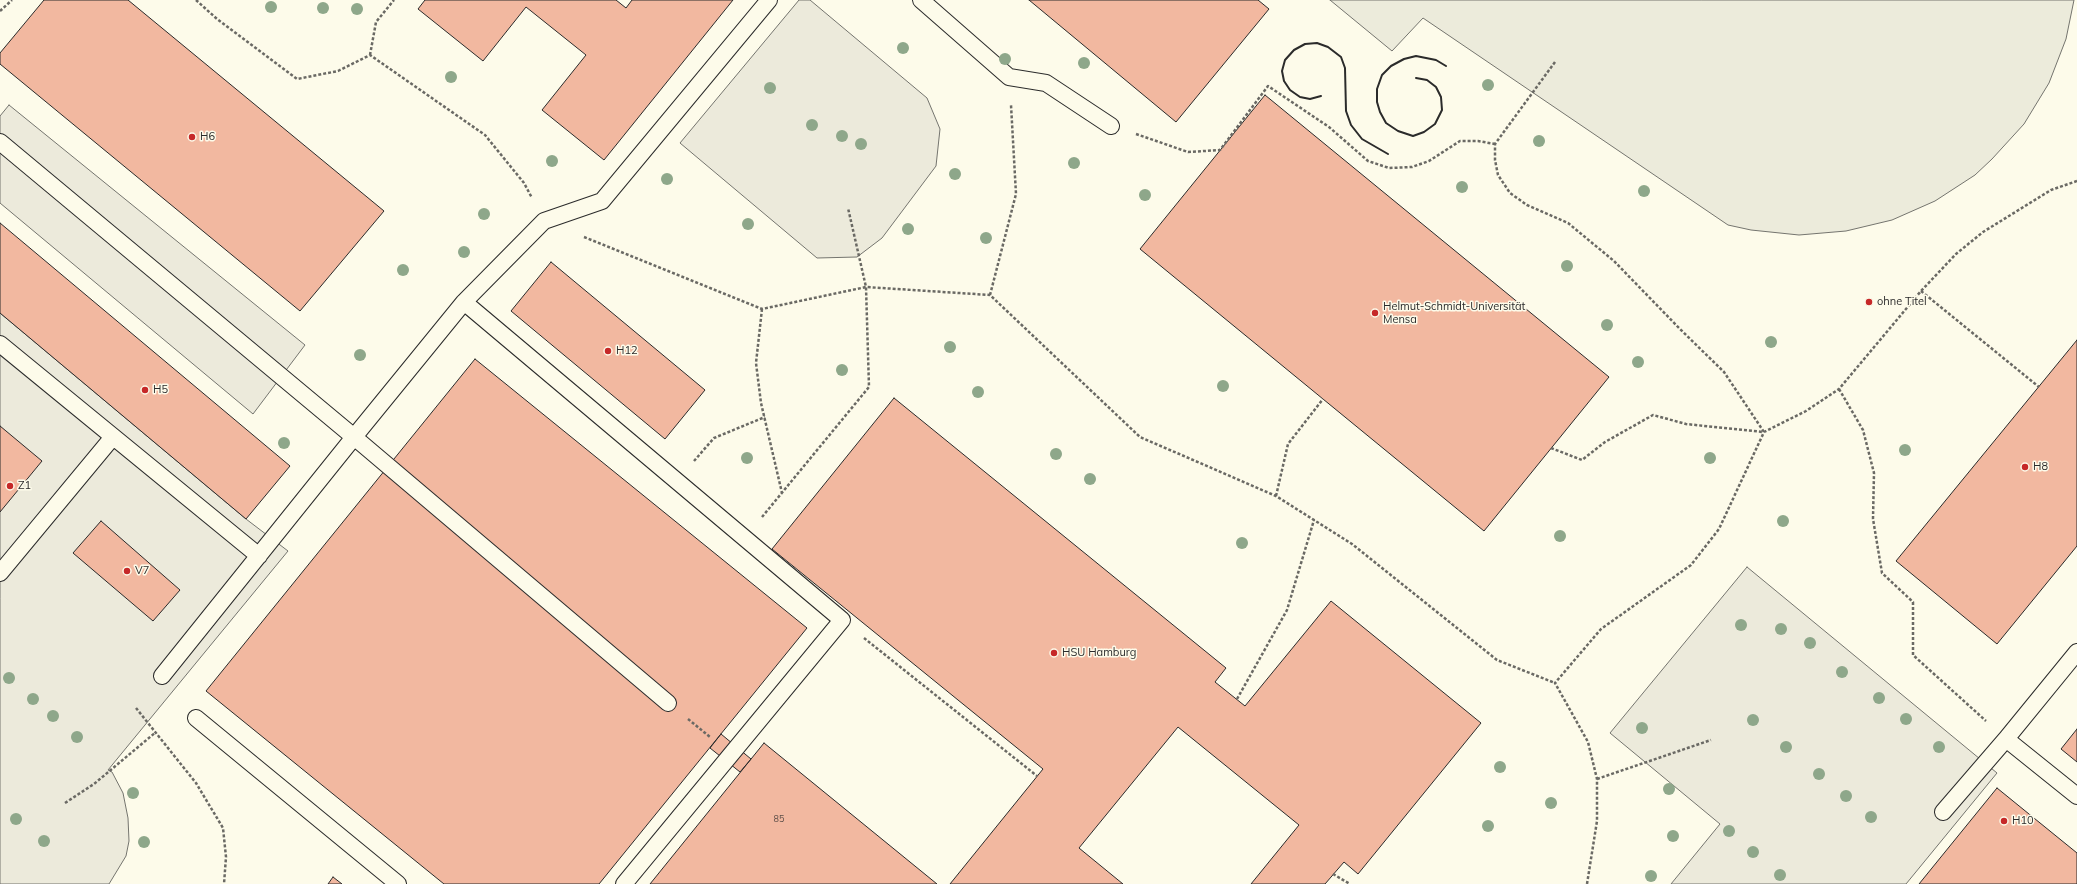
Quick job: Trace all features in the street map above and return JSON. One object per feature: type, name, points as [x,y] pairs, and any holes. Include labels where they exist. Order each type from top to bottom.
[{"type":"lane","points":[[162,676],[464,302],[544,221],[602,201],[769,0]]},
{"type":"lane","points":[[920,0],[1009,77],[1046,82],[1110,126]]},
{"type":"lane","points":[[0,142],[354,437],[668,703]]},
{"type":"lane","points":[[464,302],[842,620],[624,884]]},
{"type":"lane","points":[[0,344],[112,438],[259,556]]},
{"type":"lane","points":[[0,573],[112,438]]},
{"type":"lane","points":[[1943,812],[2006,740],[2077,652]]},
{"type":"lane","points":[[196,718],[398,884]]},
{"type":"lane","points":[[2006,740],[2077,796]]},
{"type":"path","points":[[0,11],[12,0]]},
{"type":"path","points":[[196,0],[216,19],[296,79],[338,71],[370,55]]},
{"type":"path","points":[[370,55],[376,22],[394,0]]},
{"type":"path","points":[[370,55],[485,135],[524,183],[544,221],[762,309],[866,287],[990,294],[1140,437],[1276,496],[1352,544],[1497,660],[1555,683],[1588,742],[1597,779],[1596,821],[1587,884]]},
{"type":"path","points":[[1555,62],[1495,144],[1498,175],[1510,193],[1527,205],[1568,223],[1614,261],[1678,328],[1724,372],[1764,432]]},
{"type":"path","points":[[990,294],[1016,194],[1009,77]]},
{"type":"path","points":[[1110,126],[1188,152],[1220,150],[1268,86],[1329,128],[1368,161],[1389,168],[1412,167],[1429,161],[1460,141],[1478,141],[1495,144]]},
{"type":"path","points":[[1551,448],[1582,460],[1606,442],[1653,415],[1686,424],[1764,432],[1806,411],[1839,389],[1921,291],[1956,254],[1983,232],[2051,190],[2077,181]]},
{"type":"path","points":[[744,539],[869,387],[866,287],[848,208]]},
{"type":"path","points":[[1921,291],[2039,387]]},
{"type":"path","points":[[762,309],[756,363],[764,417],[782,493]]},
{"type":"path","points":[[1839,389],[1863,430],[1874,473],[1873,519],[1882,573],[1913,602],[1913,655],[2006,740]]},
{"type":"path","points":[[1276,496],[1288,444],[1323,399]]},
{"type":"path","points":[[677,482],[714,438],[764,417]]},
{"type":"path","points":[[1555,683],[1601,629],[1691,565],[1719,529],[1764,432]]},
{"type":"path","points":[[1236,699],[1287,610],[1314,520]]},
{"type":"path","points":[[842,620],[1037,776]]},
{"type":"path","points":[[668,703],[731,754]]},
{"type":"path","points":[[136,708],[196,783],[223,828],[226,857],[224,884]]},
{"type":"path","points":[[65,803],[94,784],[156,732]]},
{"type":"path","points":[[1597,779],[1711,740]]},
{"type":"path","points":[[1333,874],[1350,884]]},
{"type":"shaded area","points":[[799,0],[810,0],[927,98],[940,129],[936,166],[882,238],[857,257],[817,258],[680,143]]},
{"type":"shaded area","points":[[1330,0],[2074,0],[2066,39],[2049,83],[2024,124],[1975,175],[1935,201],[1892,220],[1846,231],[1799,235],[1751,230],[1728,225],[1423,18],[1392,51]]},
{"type":"shaded area","points":[[9,105],[305,345],[253,414],[0,203],[0,116]]},
{"type":"shaded area","points":[[0,313],[246,519],[288,551],[108,770],[112,772],[123,793],[128,818],[129,841],[126,856],[109,884],[0,884]]},
{"type":"shaded area","points":[[1747,567],[1997,773],[1906,884],[1671,884],[1720,824],[1610,733]]},
{"type":"building","name":"H6","points":[[44,0],[128,0],[384,211],[300,311],[0,64],[0,53]]},
{"type":"building","points":[[425,0],[616,0],[626,8],[632,0],[733,0],[604,160],[542,110],[586,55],[526,7],[483,61],[418,9]]},
{"type":"building","points":[[1029,0],[1258,0],[1269,9],[1176,122]]},
{"type":"building","name":"Helmut-Schmidt-Universität Mensa","points":[[1265,95],[1609,377],[1484,531],[1140,249]]},
{"type":"building","name":"H5","points":[[0,223],[290,466],[246,519],[0,313]]},
{"type":"building","name":"H12","points":[[551,262],[705,390],[665,439],[511,311]]},
{"type":"building","name":"H8","points":[[2077,340],[2077,546],[1997,644],[1896,561]]},
{"type":"building","points":[[475,359],[807,628],[599,884],[444,884],[206,691]]},
{"type":"building","name":"HSU Hamburg","points":[[894,398],[1226,668],[1215,682],[1245,706],[1331,601],[1481,723],[1358,874],[1344,862],[1325,884],[1251,884],[1299,825],[1178,727],[1079,848],[1123,884],[950,884],[1043,769],[772,549]]},
{"type":"building","name":"Z1","points":[[0,426],[42,461],[0,512]]},
{"type":"building","name":"V7","points":[[101,521],[180,590],[153,621],[73,553]]},
{"type":"building","points":[[2077,729],[2077,762],[2061,749]]},
{"type":"building","points":[[721,734],[751,759],[740,772],[710,748]]},
{"type":"building","points":[[764,743],[937,884],[650,884]]},
{"type":"building","name":"H10","points":[[1997,788],[2077,853],[2077,884],[1919,884]]},
{"type":"building","points":[[333,877],[342,884],[328,884]]},
{"type":"wall","points":[[1321,96],[1310,99],[1300,97],[1290,90],[1284,81],[1282,71],[1285,60],[1294,50],[1305,44],[1317,43],[1328,47],[1341,57],[1345,68],[1346,111],[1351,125],[1362,139],[1388,154]]},
{"type":"wall","points":[[1416,78],[1427,80],[1436,87],[1441,97],[1442,110],[1435,124],[1424,132],[1413,136],[1398,131],[1386,123],[1380,112],[1377,102],[1377,89],[1382,75],[1391,66],[1404,59],[1416,56],[1436,60],[1446,66]]},
{"type":"place","name":"H6","points":[[192,137]]},
{"type":"place","name":"ohne Titel","points":[[1869,302]]},
{"type":"place","name":"Helmut-Schmidt-Universität Mensa","points":[[1375,313]]},
{"type":"place","name":"H12","points":[[608,351]]},
{"type":"place","name":"H5","points":[[145,390]]},
{"type":"place","name":"H8","points":[[2025,467]]},
{"type":"place","name":"Z1","points":[[10,486]]},
{"type":"place","name":"V7","points":[[127,571]]},
{"type":"place","name":"HSU Hamburg","points":[[1054,653]]},
{"type":"place","name":"H10","points":[[2004,821]]}]
